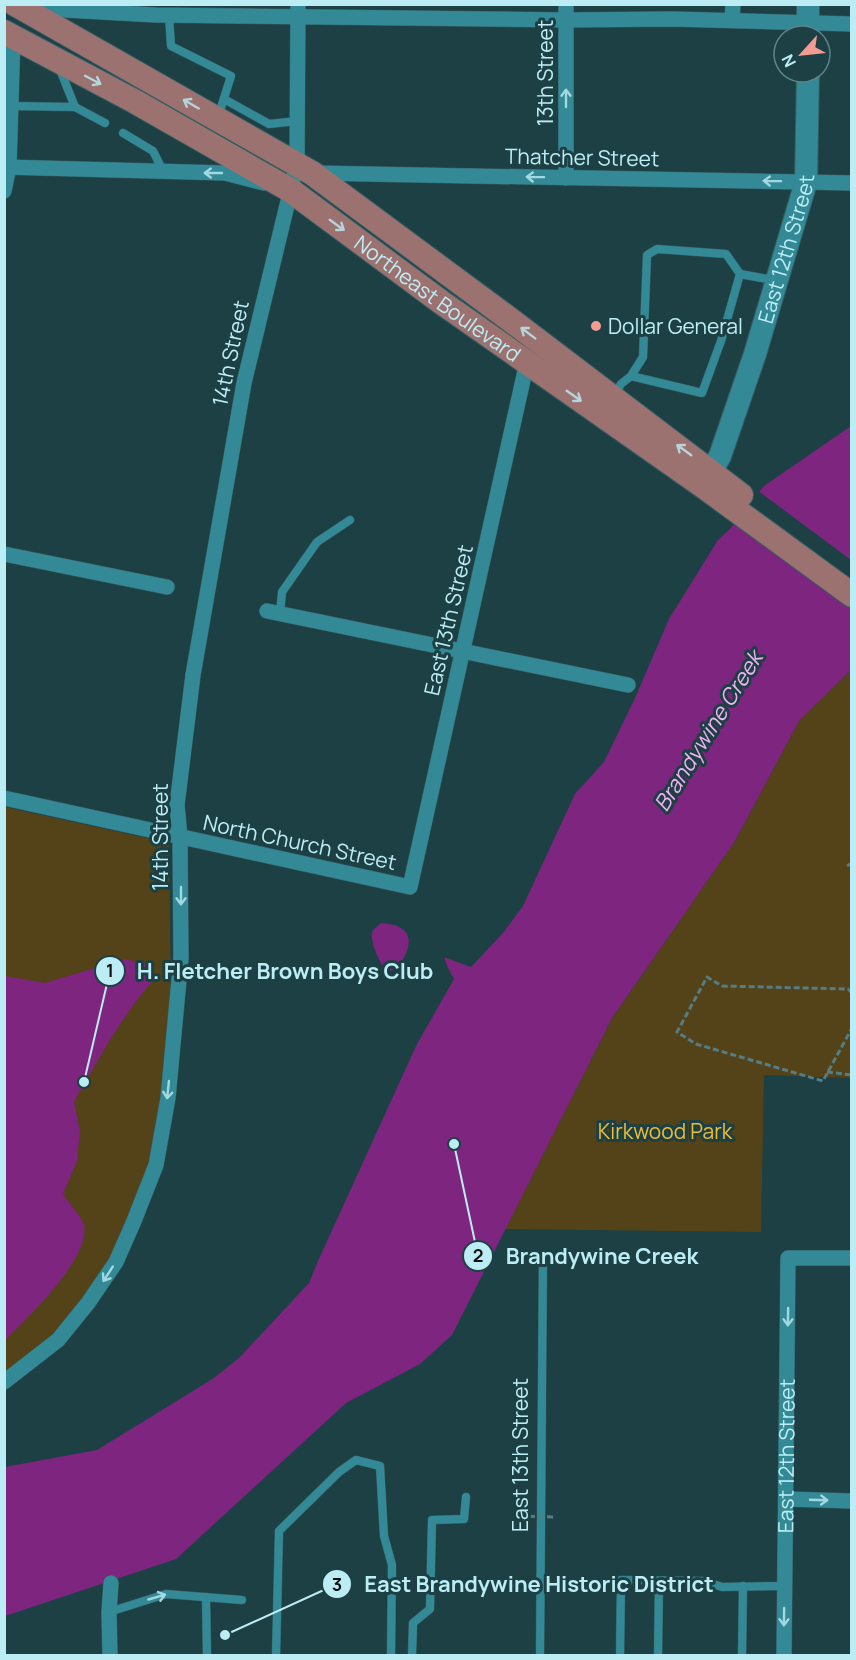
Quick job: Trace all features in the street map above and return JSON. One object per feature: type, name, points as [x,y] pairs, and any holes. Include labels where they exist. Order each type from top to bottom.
[{"type":"main road","name":"Northeast Boulevard","points":[[13,17],[57,61],[134,101],[287,200],[527,362],[708,479]]},
{"type":"main road","name":"Northeast Boulevard","points":[[13,17],[221,109],[264,133],[304,168],[613,398],[852,596]]},
{"type":"main road","name":"East 12th Street","points":[[708,479],[720,456],[754,354],[806,182],[808,84]]},
{"type":"main road","name":"Northeast Boulevard","points":[[742,506],[852,577]]},
{"type":"street","points":[[732,20],[733,4]]},
{"type":"street","points":[[4,191],[11,106],[13,17],[298,10],[672,12],[732,20],[852,24]]},
{"type":"street","name":"14th Street","points":[[4,1382],[58,1340],[88,1304],[116,1262],[156,1165],[168,1098],[181,958],[180,837],[177,805],[193,675],[244,383],[287,200],[304,168],[297,121],[298,10]]},
{"type":"street","name":"13th Street","points":[[566,12],[566,178]]},
{"type":"street","points":[[7,167],[225,173],[287,200]]},
{"type":"street","name":"Thatcher Street","points":[[304,168],[566,178],[852,183]]},
{"type":"street","name":"East 13th Street","points":[[410,887],[527,362]]},
{"type":"street","points":[[4,554],[167,587]]},
{"type":"street","points":[[274,613],[628,685]]},
{"type":"street","name":"North Church Street","points":[[4,798],[410,887]]},
{"type":"street","name":"East 12th Street","points":[[784,1656],[788,1258],[852,1258]]},
{"type":"street","points":[[786,1499],[852,1501]]},
{"type":"street","points":[[110,1656],[108,1612],[111,1583]]},
{"type":"lane","points":[[160,12],[171,46],[231,75],[221,109]]},
{"type":"lane","points":[[57,61],[75,107]]},
{"type":"lane","points":[[11,106],[75,107],[105,123]]},
{"type":"lane","points":[[264,133],[297,121]]},
{"type":"lane","points":[[123,133],[153,151],[164,172]]},
{"type":"lane","points":[[613,398],[621,384],[631,376],[643,357],[647,255],[657,249],[726,254],[740,274],[775,280]]},
{"type":"lane","points":[[631,376],[702,393],[720,344],[740,274]]},
{"type":"lane","points":[[274,613],[282,592],[317,542],[350,519]]},
{"type":"lane","name":"East 13th Street","points":[[540,1656],[543,1255]]},
{"type":"lane","points":[[276,1656],[279,1531],[339,1472],[356,1460],[380,1466],[384,1536],[392,1565],[391,1656]]},
{"type":"lane","points":[[412,1656],[412,1623],[430,1608],[432,1520],[464,1519],[466,1497]]},
{"type":"lane","points":[[620,1656],[621,1580],[704,1581],[722,1587],[784,1586]]},
{"type":"lane","points":[[658,1581],[658,1656]]},
{"type":"lane","points":[[742,1586],[742,1656]]},
{"type":"lane","points":[[108,1612],[166,1594],[242,1600]]},
{"type":"lane","points":[[206,1597],[207,1656]]},
{"type":"path","points":[[848,866],[852,863]]},
{"type":"path","points":[[852,993],[848,989],[722,986],[707,977],[676,1032],[696,1044],[823,1081],[852,1028]]},
{"type":"path","points":[[827,1072],[852,1075]]},
{"type":"path","points":[[520,1516],[553,1517]]},
{"type":"green space","name":"Kirkwood Park","points":[[851,670],[851,1078],[764,1075],[761,1232],[505,1229],[612,1018],[735,841],[799,721]]},
{"type":"green space","points":[[5,807],[169,843],[171,1005],[157,1159],[105,1278],[55,1335],[5,1372]]},
{"type":"water","points":[[851,426],[851,670],[799,721],[735,841],[612,1018],[452,1335],[420,1364],[346,1403],[176,1559],[5,1616],[5,1467],[97,1450],[214,1378],[240,1357],[309,1283],[417,1044],[454,979],[444,957],[471,967],[503,933],[523,906],[575,794],[604,762],[636,696],[669,619],[718,540],[729,530],[764,486]]},
{"type":"water","points":[[381,923],[402,929],[409,939],[407,951],[400,963],[392,971],[387,972],[372,940],[373,930]]},
{"type":"water","points":[[125,959],[145,964],[153,980],[120,1024],[74,1102],[80,1131],[77,1161],[63,1194],[83,1222],[84,1239],[78,1254],[55,1287],[5,1340],[5,976],[45,983]]},
{"type":"pier","points":[[757,490],[851,560],[851,609],[732,521]]},
{"type":"place","name":"Dollar General","points":[[596,326]]},
{"type":"place","name":"H. Fletcher Brown Boys Club","points":[[84,1082]]},
{"type":"place","name":"Brandywine Creek","points":[[454,1144]]},
{"type":"place","name":"East Brandywine Historic District","points":[[225,1635]]}]
